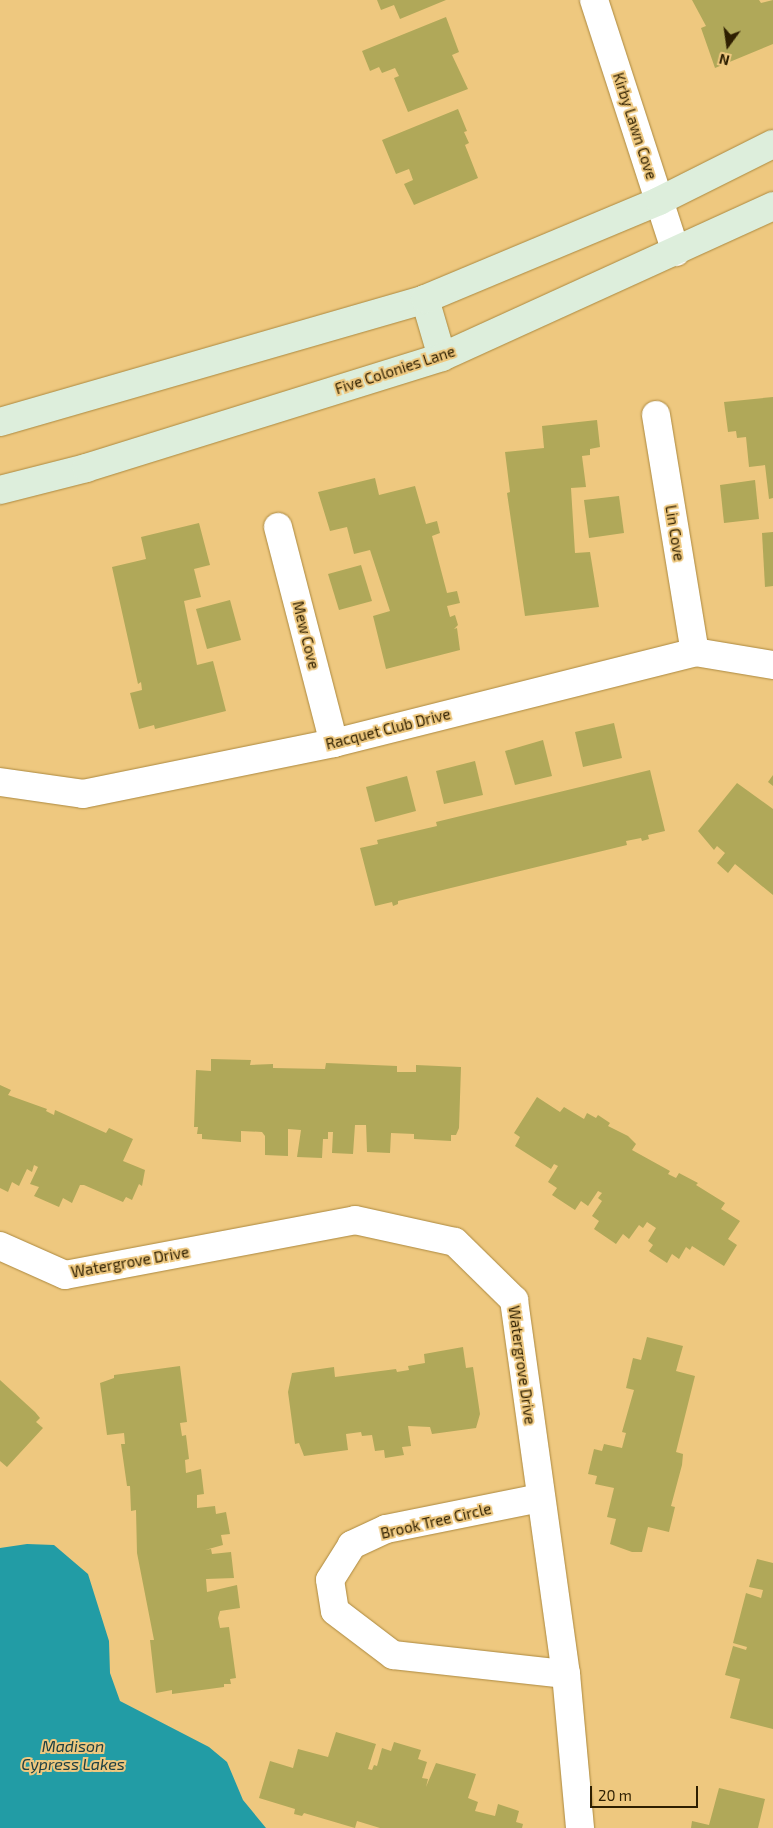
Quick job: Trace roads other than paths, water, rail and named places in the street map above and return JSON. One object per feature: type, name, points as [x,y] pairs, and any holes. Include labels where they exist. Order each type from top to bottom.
[{"type":"street","name":"Kirby Lawn Cove","points":[[594,0],[676,252]]},
{"type":"street","points":[[0,422],[425,299],[659,201],[773,144]]},
{"type":"street","name":"Five Colonies Lane","points":[[0,490],[86,468],[442,357],[676,252],[773,206]]},
{"type":"street","points":[[425,299],[442,357]]},
{"type":"street","name":"Lin Cove","points":[[656,415],[694,652]]},
{"type":"street","name":"Mew Cove","points":[[278,527],[334,743]]},
{"type":"street","name":"Racquet Club Drive","points":[[0,782],[83,794],[334,743],[694,652],[773,665]]},
{"type":"street","name":"Watergrove Drive","points":[[0,1246],[65,1275],[355,1220],[455,1242],[514,1300],[540,1498],[566,1674],[580,1828]]},
{"type":"street","name":"Brook Tree Circle","points":[[540,1498],[386,1529],[352,1545],[330,1580],[335,1611],[393,1654],[566,1674]]},
{"type":"water","name":"Madison Cypress Lakes","points":[[27,1544],[54,1545],[88,1574],[109,1641],[110,1673],[120,1701],[209,1747],[227,1762],[243,1800],[266,1828],[0,1828],[0,1548]]}]
